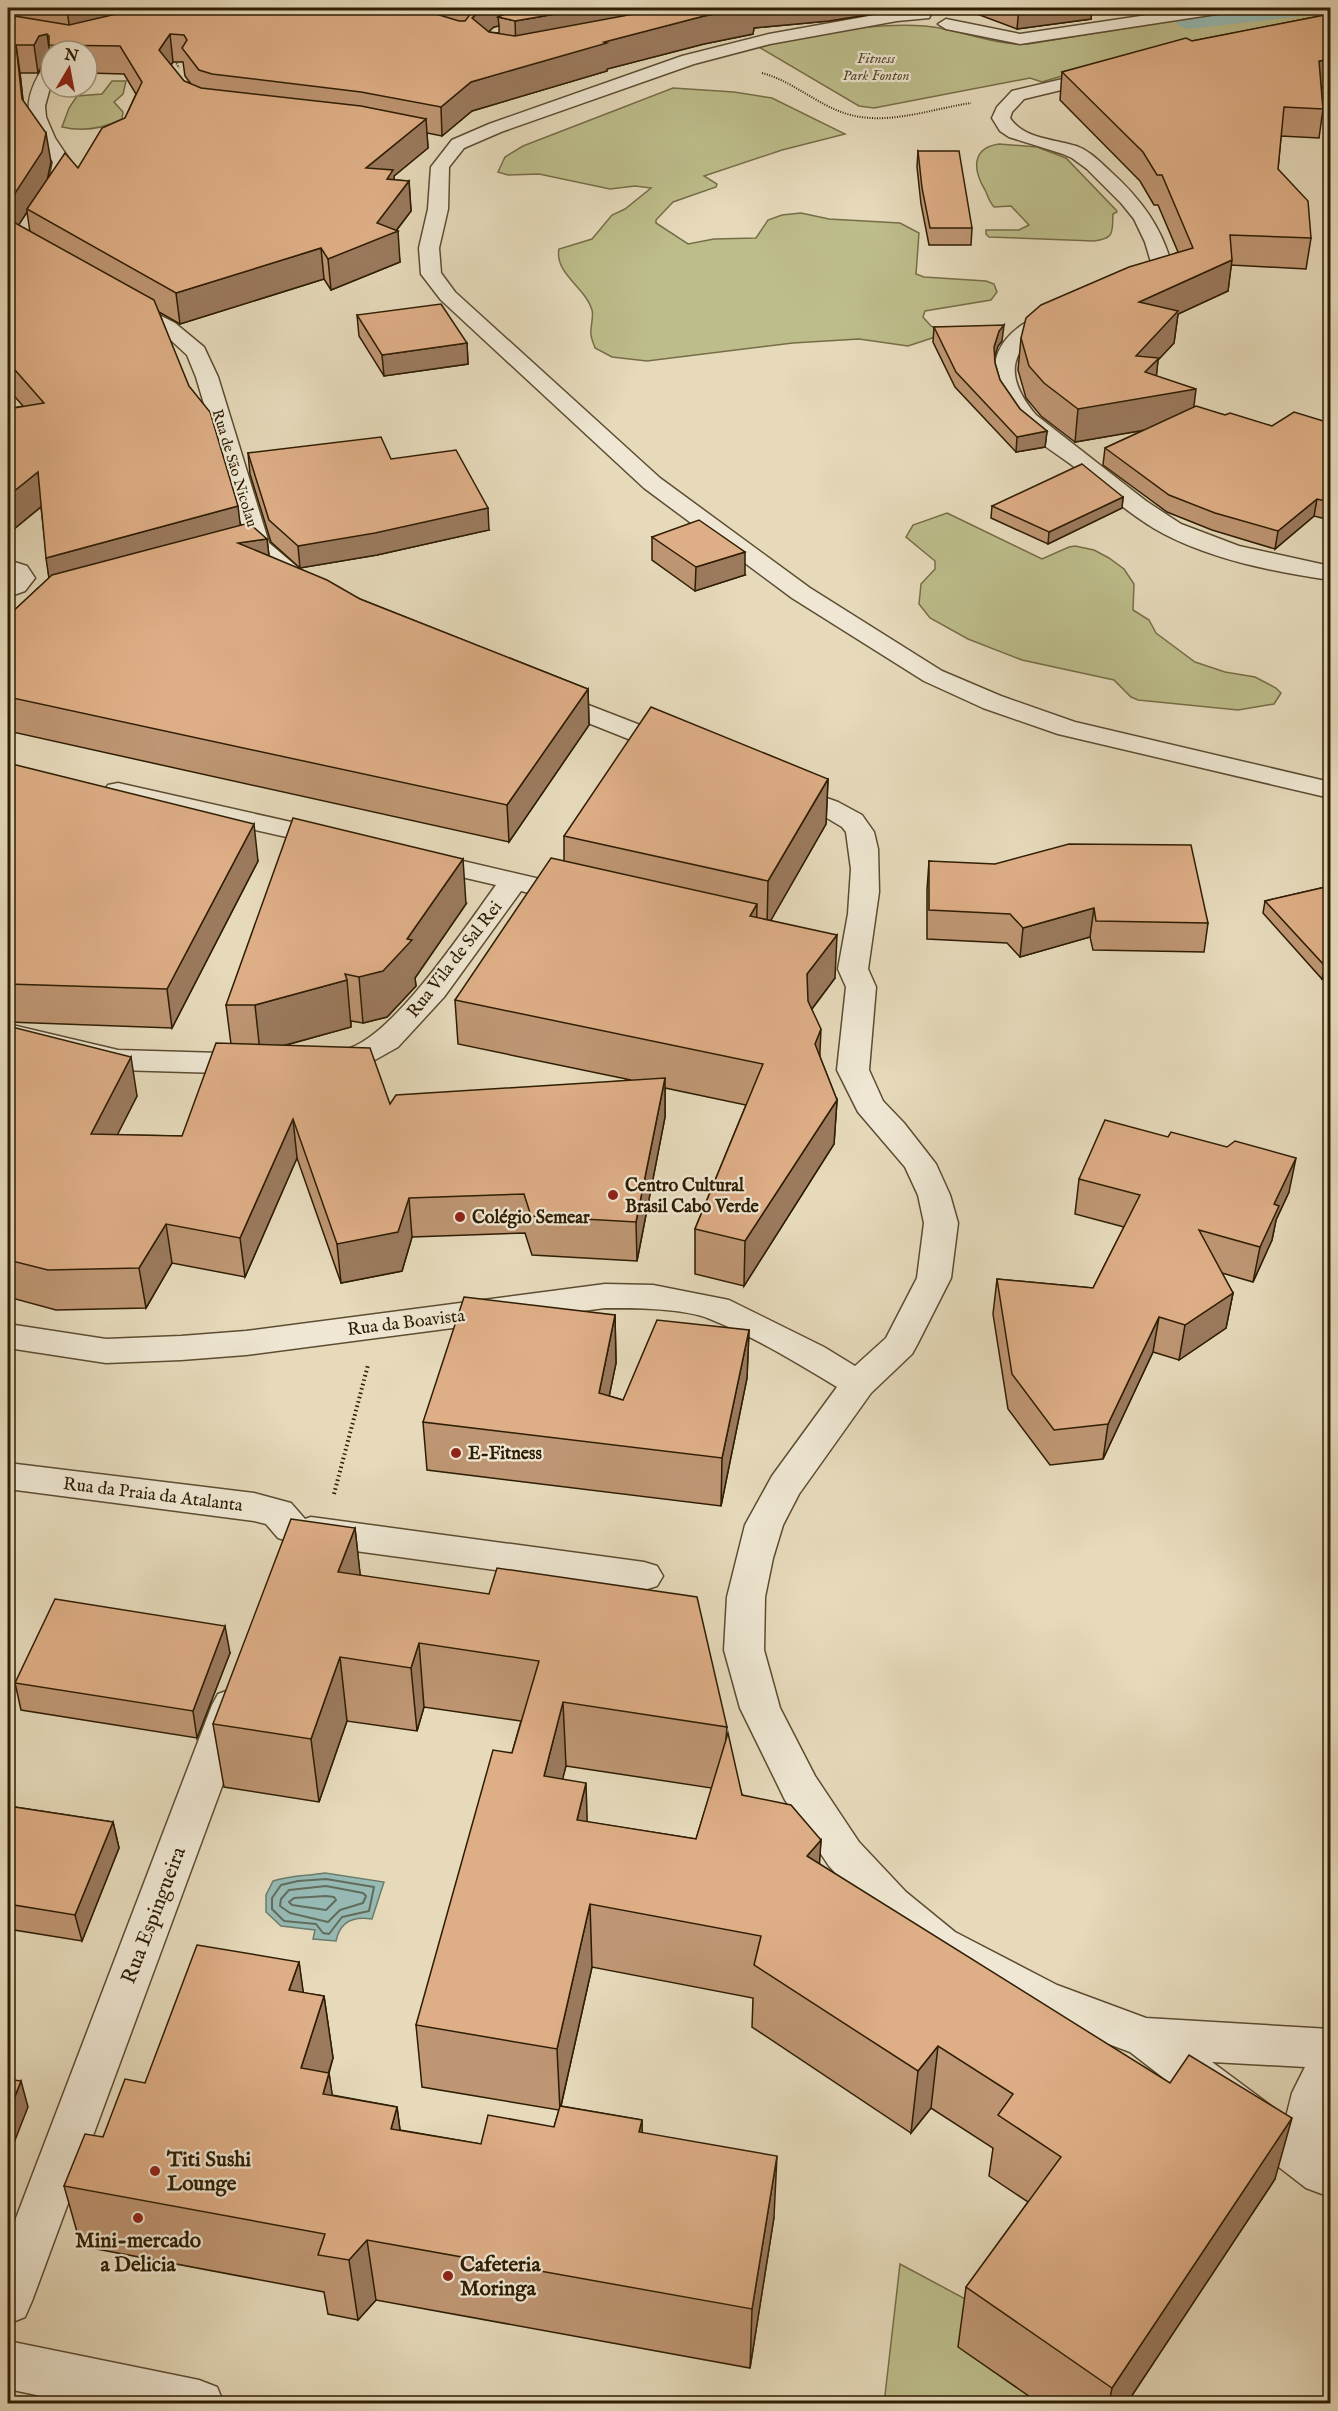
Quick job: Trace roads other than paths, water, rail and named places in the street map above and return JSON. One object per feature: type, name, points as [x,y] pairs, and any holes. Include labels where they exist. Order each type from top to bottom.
[{"type":"street","points":[[1210,8],[1029,39],[1006,37],[941,15],[868,22],[732,47],[666,66],[448,144],[440,167],[438,209],[429,248],[431,274],[438,286],[652,483],[801,593],[933,676],[992,702],[1111,740],[1330,790]]},
{"type":"street","points":[[1114,294],[1156,277],[1163,270],[1158,246],[1148,224],[1128,197],[1080,155],[1022,136],[1010,129],[1001,118],[1003,111],[1018,95],[1124,69]]},
{"type":"street","points":[[39,86],[35,106],[45,138],[62,162],[58,182],[12,243],[65,269]]},
{"type":"street","name":"Rua de São Nicolau","points":[[106,292],[168,327],[196,352],[207,377],[247,549],[325,600]]},
{"type":"street","points":[[1082,306],[1025,333],[1009,350],[1006,372],[1008,386],[1012,397],[1027,418],[1129,499],[1173,529],[1230,551],[1330,573]]},
{"type":"street","points":[[8,582],[38,600]]},
{"type":"street","points":[[532,691],[694,755]]},
{"type":"street","points":[[759,781],[839,814],[854,823],[862,839],[865,856],[865,896],[843,964],[861,987],[853,1070],[868,1105],[893,1130],[920,1164],[934,1195],[941,1223],[934,1278],[900,1345],[858,1384],[785,1486],[764,1525],[746,1597],[744,1650],[760,1708],[800,1788],[844,1854],[891,1905],[940,1945],[1041,1999],[1146,2038],[1330,2049]]},
{"type":"street","points":[[89,785],[358,845]]},
{"type":"street","points":[[393,852],[606,902]]},
{"type":"street","name":"Rua Vila de Sal Rei","points":[[8,1033],[118,1060],[289,1065],[355,1058],[387,1040],[433,991],[513,882]]},
{"type":"street","name":"Rua da Boavista","points":[[8,1336],[106,1350],[181,1348],[378,1326],[605,1296],[653,1297],[717,1308],[812,1356],[858,1384]]},
{"type":"street","name":"Rua da Praia da Atalanta","points":[[8,1476],[254,1507],[278,1513],[301,1541],[644,1576]]},
{"type":"street","name":"Rua Espingueira","points":[[8,2301],[244,1673]]},
{"type":"street","points":[[1146,2038],[1325,2177]]},
{"type":"street","points":[[1325,2177],[1308,2139],[1308,2109],[1319,2082],[1330,2072]]},
{"type":"street","points":[[8,2365],[199,2403]]},
{"type":"water","points":[[325,1873],[384,1882],[372,1919],[359,1918],[344,1924],[336,1941],[313,1939],[315,1930],[281,1926],[266,1912],[266,1895],[273,1881]]},
{"type":"waterway","points":[[1188,21],[1322,8]]},
{"type":"place","name":"Centro Cultural Brasil Cabo Verde","points":[[613,1195]]},
{"type":"place","name":"Colégio Semear","points":[[460,1217]]},
{"type":"place","name":"E-Fitness","points":[[456,1453]]},
{"type":"place","name":"Titi Sushi Lounge","points":[[155,2171]]},
{"type":"place","name":"Mini-mercado a Delicia","points":[[138,2218]]},
{"type":"place","name":"Cafeteria Moringa","points":[[448,2276]]},
{"type":"park label","name":"Fitness Park Fonton","points":[[876,66]]}]
